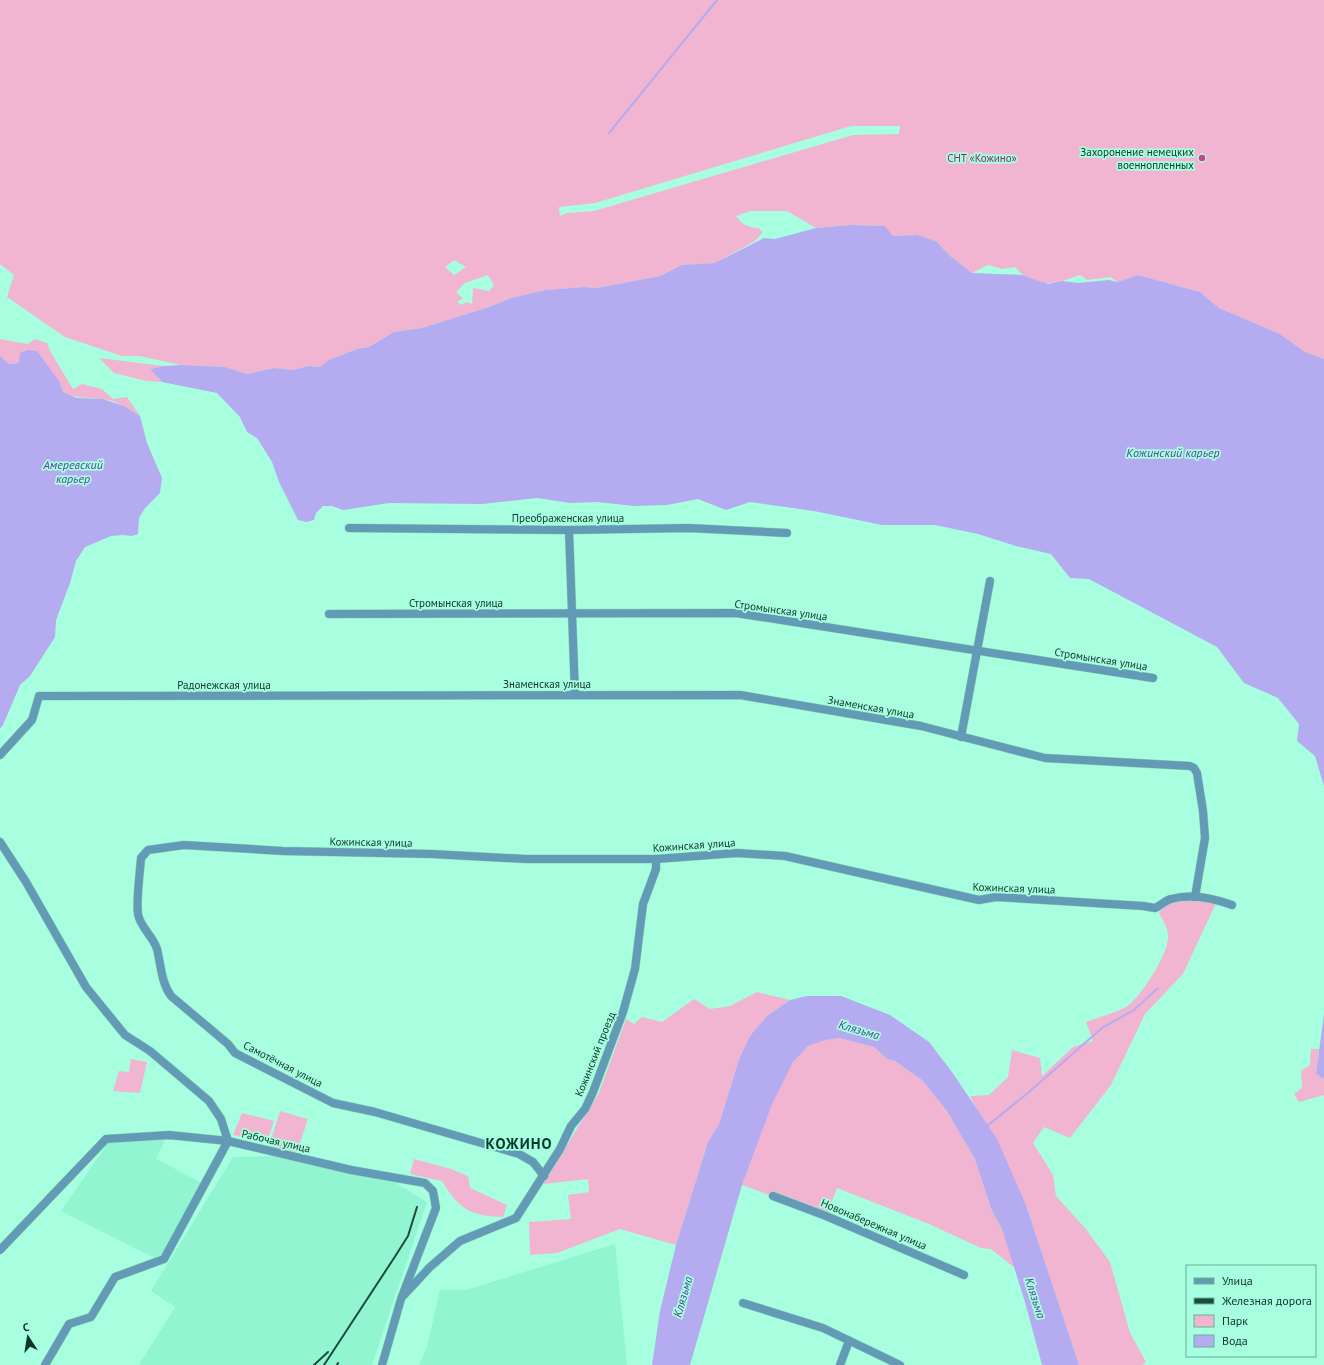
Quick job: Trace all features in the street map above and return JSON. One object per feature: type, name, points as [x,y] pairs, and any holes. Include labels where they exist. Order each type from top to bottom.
[{"type":"street","name":"Преображенская улица","points":[[349,528],[569,530],[688,528],[786,533]]},
{"type":"street","points":[[569,530],[575,695]]},
{"type":"street","points":[[962,737],[990,581]]},
{"type":"street","name":"Стромынская улица","points":[[330,614],[736,613],[1153,678]]},
{"type":"street","name":"Знаменская улица","points":[[410,695],[740,695],[921,726],[1045,758],[1190,766],[1194,768],[1204,811],[1205,838],[1195,896]]},
{"type":"street","name":"Радонежская улица","points":[[0,755],[32,720],[39,696],[410,695]]},
{"type":"street","points":[[0,842],[26,882],[86,987],[125,1035],[150,1051],[209,1101],[221,1119],[228,1141],[169,1135],[106,1139],[0,1250]]},
{"type":"street","name":"Кожинская улица","points":[[148,850],[184,845],[283,851],[432,854],[526,859],[656,859],[737,853],[786,856],[979,900],[996,897],[1155,908],[1169,899],[1195,896],[1211,898],[1232,905]]},
{"type":"street","name":"Самотёчная улица","points":[[148,850],[141,858],[138,913],[141,923],[157,948],[161,973],[167,990],[171,996],[228,1044],[235,1053],[333,1102],[383,1114],[518,1154],[533,1162],[544,1176]]},
{"type":"street","name":"Кожинский проезд","points":[[401,1299],[430,1267],[460,1241],[516,1218],[560,1150],[571,1126],[584,1109],[593,1092],[623,1012],[635,969],[644,904],[656,869],[656,859]]},
{"type":"street","name":"Рабочая улица","points":[[45,1365],[69,1324],[91,1317],[115,1277],[164,1258],[228,1141],[351,1170],[426,1183],[433,1191],[436,1208],[401,1299],[382,1365]]},
{"type":"street","name":"Новонабережная улица","points":[[774,1196],[826,1216],[964,1275]]},
{"type":"street","points":[[743,1303],[823,1328],[900,1365]]},
{"type":"street","points":[[840,1365],[849,1341]]},
{"type":"shaded area","points":[[166,1138],[156,1159],[202,1183],[163,1253],[155,1258],[61,1211],[108,1143]]},
{"type":"shaded area","points":[[275,1156],[394,1182],[427,1202],[372,1365],[139,1365],[175,1307],[151,1291],[233,1157]]},
{"type":"shaded area","points":[[615,1244],[627,1365],[419,1365],[427,1347],[440,1290],[466,1290]]},
{"type":"green space","name":"СНТ «Кожино»","points":[[0,0],[1324,0],[1324,359],[1305,352],[1280,334],[1219,308],[1200,292],[1138,275],[1117,282],[1111,277],[1087,280],[1080,275],[1062,281],[1046,283],[1030,279],[1015,267],[1002,269],[988,265],[972,273],[949,255],[936,241],[917,235],[892,236],[885,226],[850,225],[816,228],[787,211],[750,211],[736,216],[746,225],[758,228],[763,232],[755,241],[715,263],[682,265],[660,276],[597,288],[584,287],[546,290],[511,298],[489,307],[422,328],[394,332],[369,347],[357,349],[329,360],[320,367],[309,366],[292,370],[274,368],[247,374],[225,367],[181,365],[140,356],[122,356],[65,337],[7,297],[14,275],[0,264]],"holes":[[[851,126],[900,126],[899,134],[853,135],[594,211],[567,213],[560,216],[559,207],[595,203]],[[454,260],[466,267],[454,275],[445,267]],[[488,275],[494,285],[489,291],[473,288],[472,304],[466,302],[461,305],[457,302],[463,298],[456,292],[465,283]]]},
{"type":"green space","points":[[0,339],[28,344],[35,339],[47,343],[50,351],[73,389],[82,384],[102,389],[113,399],[127,397],[140,416],[113,401],[79,397],[63,392],[59,381],[28,350],[21,353],[19,363],[9,364],[0,356]]},
{"type":"green space","points":[[99,358],[164,366],[150,369],[162,382],[146,381],[114,373]]},
{"type":"green space","points":[[1197,899],[1216,903],[1183,974],[1145,1014],[1111,1085],[1070,1138],[1044,1127],[1033,1143],[1053,1175],[1056,1196],[1085,1228],[1110,1262],[1130,1333],[1146,1362],[1142,1365],[1079,1365],[1026,1205],[970,1096],[989,1095],[1008,1077],[1012,1050],[1040,1058],[1042,1076],[1073,1047],[1093,1041],[1086,1022],[1115,1012],[1129,1005],[1147,984],[1158,965],[1168,939],[1168,932],[1159,913],[1166,906],[1171,904]]},
{"type":"green space","points":[[757,992],[790,1000],[767,1016],[739,1060],[719,1124],[708,1142],[676,1245],[620,1229],[557,1253],[530,1255],[529,1222],[571,1219],[568,1195],[589,1192],[588,1179],[543,1184],[599,1093],[626,1019],[634,1024],[642,1017],[662,1022],[694,999],[710,1009],[730,1006]]},
{"type":"green space","points":[[839,1038],[874,1047],[887,1059],[895,1061],[922,1080],[947,1111],[975,1159],[992,1211],[1002,1229],[1015,1268],[991,1249],[981,1248],[929,1224],[837,1188],[826,1216],[742,1185],[768,1111],[786,1073],[796,1058],[810,1045],[822,1040]]},
{"type":"green space","points":[[1311,1049],[1319,1049],[1316,1074],[1324,1079],[1324,1095],[1299,1102],[1294,1094],[1302,1088],[1301,1071],[1310,1065]]},
{"type":"green space","points":[[131,1059],[147,1062],[140,1093],[113,1091],[119,1071],[129,1072]]},
{"type":"green space","points":[[280,1111],[308,1119],[297,1152],[269,1146]]},
{"type":"green space","points":[[242,1113],[274,1121],[267,1142],[233,1135]]},
{"type":"green space","points":[[414,1159],[451,1169],[468,1176],[470,1188],[507,1205],[503,1217],[474,1213],[466,1209],[454,1198],[442,1181],[410,1174]]},
{"type":"water","name":"Кожинский карьер","points":[[850,225],[885,226],[893,236],[917,235],[936,241],[949,255],[972,273],[1022,275],[1048,284],[1062,281],[1078,283],[1109,280],[1117,282],[1138,275],[1200,292],[1219,308],[1280,334],[1305,352],[1324,359],[1324,786],[1315,756],[1297,741],[1299,724],[1278,698],[1244,683],[1217,647],[1089,579],[1070,578],[1051,554],[1016,546],[978,534],[935,525],[882,525],[814,511],[750,502],[726,510],[698,499],[667,505],[634,506],[597,502],[570,503],[537,498],[482,504],[389,503],[343,510],[332,506],[323,506],[316,513],[314,520],[306,522],[298,520],[279,482],[272,462],[257,438],[247,432],[240,417],[217,393],[162,382],[150,369],[181,365],[225,367],[247,374],[274,368],[292,370],[309,366],[320,367],[329,360],[357,349],[369,347],[394,332],[422,328],[489,307],[511,298],[546,290],[584,287],[597,288],[660,276],[682,265],[715,263],[764,238],[775,239],[816,228]]},
{"type":"water","name":"Амеревский карьер","points":[[28,350],[37,351],[59,381],[63,392],[77,398],[103,399],[124,406],[140,416],[147,443],[162,478],[160,493],[145,508],[139,518],[138,534],[132,536],[111,536],[85,547],[76,561],[70,583],[56,620],[55,637],[30,676],[20,685],[0,729],[0,356],[9,364],[19,363],[20,353]]},
{"type":"water","name":"Клязьма","points":[[807,996],[841,996],[890,1015],[929,1042],[952,1072],[997,1139],[1026,1205],[1079,1365],[1042,1365],[1025,1302],[1002,1229],[992,1211],[975,1159],[947,1111],[922,1080],[895,1061],[887,1059],[874,1047],[839,1038],[825,1040],[808,1046],[793,1062],[772,1104],[742,1185],[690,1365],[652,1365],[660,1311],[676,1245],[708,1142],[719,1124],[739,1060],[750,1036],[767,1016],[790,1000]]},
{"type":"water","points":[[1324,1014],[1324,1079],[1316,1074]]},
{"type":"waterway","points":[[609,133],[717,0]]},
{"type":"waterway","points":[[987,1126],[1029,1092],[1102,1028],[1134,1010],[1158,988]]},
{"type":"railway","points":[[324,1365],[408,1236],[417,1207]]},
{"type":"railway","points":[[314,1365],[328,1352]]},
{"type":"place","name":"Захоронение немецких военнопленных","points":[[1202,158]]},
{"type":"district","name":"КОЖИНО","points":[[519,1144]]}]
